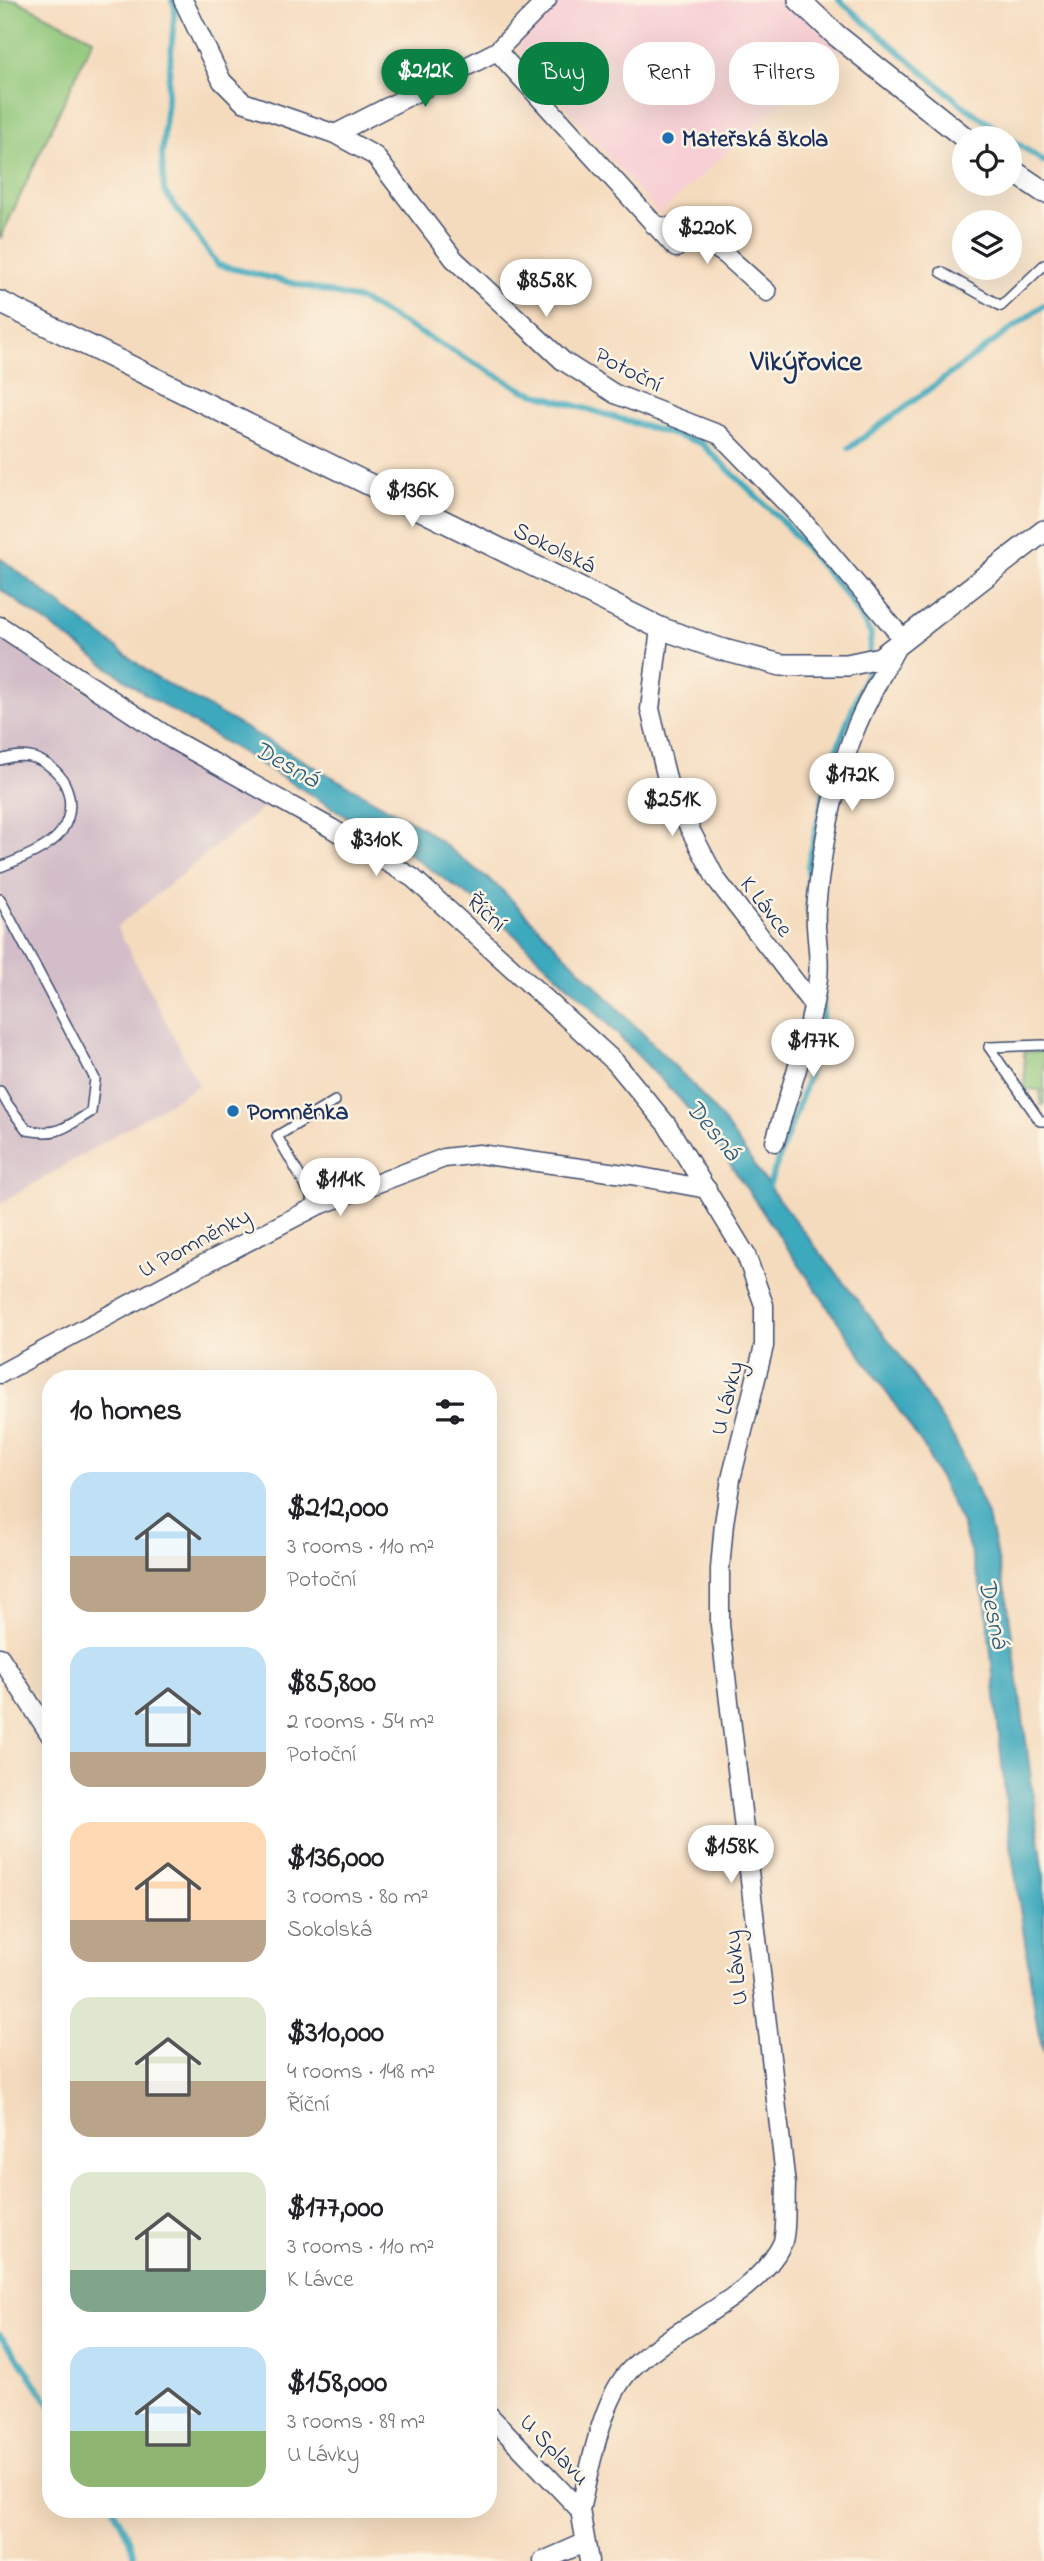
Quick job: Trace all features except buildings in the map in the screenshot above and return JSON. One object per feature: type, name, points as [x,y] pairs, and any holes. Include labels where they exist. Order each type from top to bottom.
[{"type":"street","name":"Potoční","points":[[183,0],[222,81],[243,102],[335,134],[375,156],[454,259],[562,360],[615,394],[720,435],[796,513],[893,649]]},
{"type":"street","points":[[335,134],[497,51],[547,0]]},
{"type":"street","points":[[799,0],[836,35],[952,128]]},
{"type":"street","points":[[497,51],[676,248]]},
{"type":"street","points":[[1022,177],[1044,192]]},
{"type":"street","points":[[654,225],[690,231],[726,255],[767,292]]},
{"type":"street","name":"Sokolská","points":[[0,302],[660,628],[720,649],[780,664],[803,667],[847,665],[893,649],[1044,531]]},
{"type":"street","name":"Říční","points":[[0,626],[173,740],[331,828],[413,878],[615,1062],[667,1125],[707,1189]]},
{"type":"street","name":"K Lávce","points":[[660,628],[650,709],[670,791],[716,879],[813,1002]]},
{"type":"street","name":"K Lávce","points":[[775,1142],[818,979],[820,952],[816,912],[835,800],[852,736],[893,649]]},
{"type":"street","name":"U Pomněnky","points":[[0,1374],[317,1206],[444,1158],[479,1154],[631,1175],[707,1189]]},
{"type":"street","name":"U Lávky","points":[[580,2510],[598,2435],[616,2389],[630,2370],[662,2344],[728,2301],[763,2270],[783,2242],[786,2185],[720,1625],[719,1569],[724,1523],[731,1479],[764,1346],[764,1305],[746,1255],[707,1189]]},
{"type":"street","points":[[0,1657],[42,1723]]},
{"type":"street","name":"U Splavu","points":[[497,2423],[580,2510],[589,2561]]},
{"type":"street","points":[[543,2561],[584,2543]]},
{"type":"lane","points":[[941,272],[1001,306],[1044,265]]},
{"type":"lane","points":[[0,760],[16,756],[43,761],[66,784],[71,811],[60,834],[30,855],[0,867]]},
{"type":"lane","points":[[0,900],[96,1079],[91,1112],[65,1128],[49,1134],[27,1130],[0,1091]]},
{"type":"lane","points":[[1044,1045],[989,1046],[1041,1121],[1044,1121]]},
{"type":"lane","points":[[317,1206],[277,1136],[335,1101]]},
{"type":"shaded area","name":"Mateřská škola","points":[[559,0],[785,0],[833,42],[729,42],[729,105],[779,105],[659,214],[564,105],[609,105],[609,42],[521,40]]},
{"type":"shaded area","points":[[0,639],[269,803],[117,927],[199,1085],[0,1204]]},
{"type":"green space","points":[[0,0],[16,0],[93,39],[0,239]]},
{"type":"green space","points":[[1044,1051],[1044,1105],[1041,1105],[1040,1090],[1025,1089],[1024,1052]]},
{"type":"water","name":"Desná","points":[[0,558],[155,677],[423,828],[501,889],[693,1085],[723,1120],[772,1191],[897,1351],[955,1440],[988,1517],[1007,1599],[1044,1876],[1044,2055],[1038,2031],[1009,1833],[986,1605],[962,1524],[924,1447],[708,1132],[594,1010],[485,907],[407,853],[145,694],[0,589]]},
{"type":"waterway","points":[[172,0],[175,7],[162,156],[164,191],[218,265],[361,300],[523,390],[701,443],[784,523],[847,596],[871,634],[869,655]]},
{"type":"waterway","points":[[839,0],[961,104],[1044,162]]},
{"type":"waterway","points":[[849,448],[1044,305]]},
{"type":"waterway","points":[[808,911],[808,866],[829,769],[869,666]]},
{"type":"waterway","points":[[767,1191],[812,1063],[823,1013],[822,994]]},
{"type":"waterway","points":[[0,2335],[42,2393]]},
{"type":"waterway","points":[[118,2518],[129,2538],[135,2561]]},
{"type":"place","name":"Mateřská škola","points":[[668,138]]},
{"type":"place","name":"Pomněnka","points":[[233,1111]]},
{"type":"district","name":"Vikýřovice","points":[[806,360]]}]
